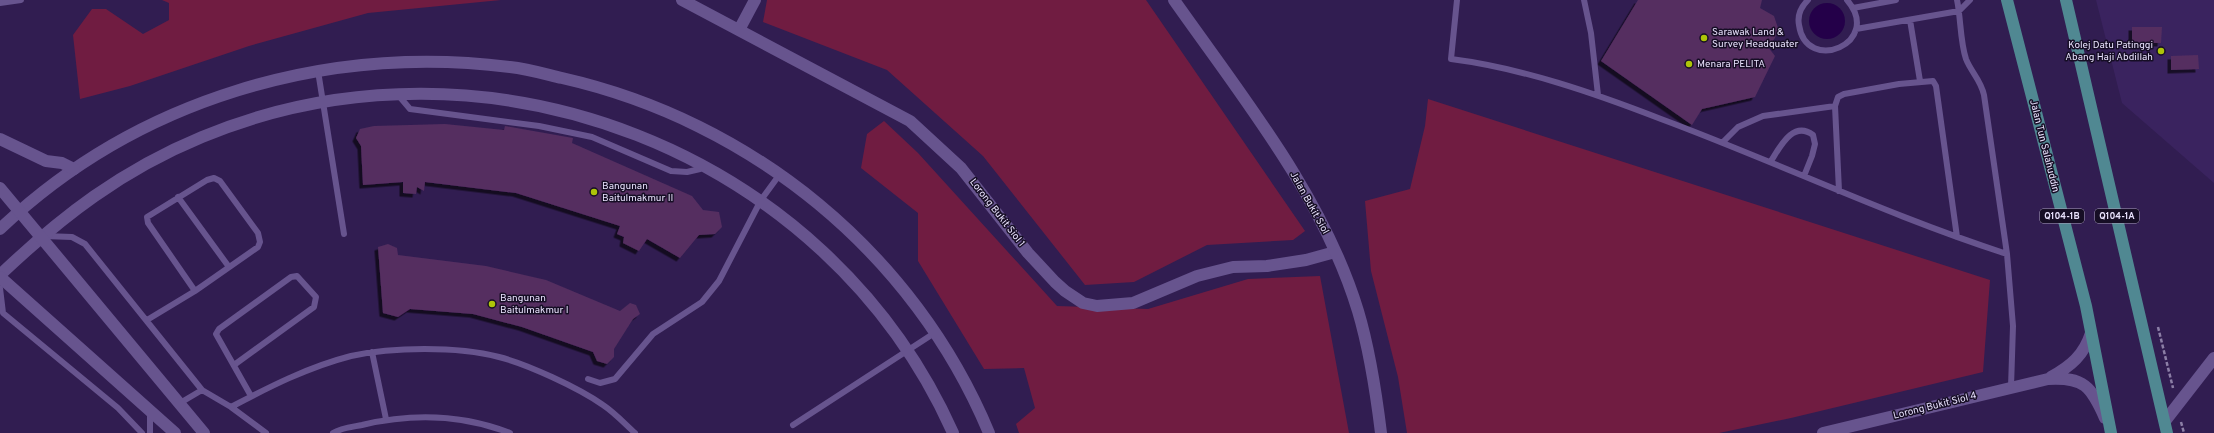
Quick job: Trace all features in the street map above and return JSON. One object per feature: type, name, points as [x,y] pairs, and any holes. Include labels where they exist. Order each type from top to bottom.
[{"type":"main road","name":"Jalan Tun Salahuddin","points":[[2007,0],[2091,333],[2111,430]]},
{"type":"main road","name":"Q104-1A","points":[[2066,0],[2166,427]]},
{"type":"street","name":"Lorong Bukit Siol 1","points":[[682,0],[910,121],[961,168],[1028,253],[1055,282],[1083,303],[1097,306],[1133,303],[1197,276],[1232,267],[1267,266],[1306,260],[1335,252]]},
{"type":"street","points":[[739,30],[755,0]]},
{"type":"street","name":"Jalan Bukit Siol","points":[[1174,0],[1272,139],[1306,193],[1335,252],[1360,318],[1374,376],[1381,433]]},
{"type":"street","points":[[0,228],[19,211],[74,169],[130,135],[190,106],[253,84],[318,70],[415,61],[512,67],[607,88],[697,124],[780,174],[849,231],[891,273],[936,332],[976,401],[989,433]]},
{"type":"street","points":[[175,433],[0,276],[41,236],[91,197],[145,164],[202,137],[262,116],[324,102],[397,94],[462,95],[526,102],[589,117],[650,139],[708,167],[761,200],[816,244],[865,295],[908,351],[942,407],[953,433]]},
{"type":"street","points":[[0,139],[46,161],[62,163],[74,169]]},
{"type":"street","points":[[0,188],[204,433]]},
{"type":"street","points":[[2048,379],[2075,362],[2087,345],[2091,333]]},
{"type":"street","points":[[2166,427],[2214,358]]},
{"type":"street","points":[[2048,379],[2065,378],[2088,386],[2095,395],[2111,430]]},
{"type":"street","name":"Lorong Bukit Siol 4","points":[[1823,433],[2048,379]]},
{"type":"lane","points":[[0,3],[21,0]]},
{"type":"lane","points":[[1457,0],[1451,60],[1478,63],[1598,95],[1772,161],[1839,191],[1957,237],[2007,254]]},
{"type":"lane","points":[[1584,0],[1591,33],[1598,95]]},
{"type":"lane","points":[[1808,0],[1800,11],[1798,20],[1804,39],[1810,46],[1828,51],[1838,49],[1846,45],[1856,29],[1856,14],[1854,8],[1847,0]]},
{"type":"lane","points":[[1854,8],[1896,0]]},
{"type":"lane","points":[[1957,0],[1964,52],[1971,69],[1982,84],[2007,254],[2013,326],[2011,387]]},
{"type":"lane","points":[[1856,29],[1959,11],[1970,0]]},
{"type":"lane","points":[[1910,20],[1920,81]]},
{"type":"lane","points":[[318,70],[344,234]]},
{"type":"lane","points":[[1839,191],[1835,106],[1838,97],[1844,94],[1931,80],[1936,86],[1957,237]]},
{"type":"lane","points":[[397,94],[410,109],[489,118],[592,137],[670,171],[687,172],[708,167]]},
{"type":"lane","points":[[1723,142],[1738,127],[1763,116],[1835,106]]},
{"type":"lane","points":[[1772,161],[1788,136],[1802,130],[1809,132],[1813,135],[1814,144],[1804,176]]},
{"type":"lane","points":[[588,379],[600,383],[615,379],[653,334],[702,302],[719,281],[761,200],[780,174]]},
{"type":"lane","points":[[147,320],[195,291],[258,247],[260,242],[258,233],[220,181],[214,178],[207,180],[147,216],[148,223],[195,291]]},
{"type":"lane","points":[[178,197],[229,267]]},
{"type":"lane","points":[[41,236],[72,237],[85,244],[202,390],[231,407],[266,433]]},
{"type":"lane","points":[[234,365],[314,307],[316,297],[303,280],[297,276],[291,277],[219,328],[216,334],[217,340],[234,365],[251,396]]},
{"type":"lane","points":[[0,288],[3,313],[118,408],[142,433]]},
{"type":"lane","points":[[793,425],[936,332]]},
{"type":"lane","points":[[231,407],[303,372],[372,352],[444,349],[499,357],[552,377],[603,405],[635,433]]},
{"type":"lane","points":[[372,352],[386,419]]},
{"type":"lane","points":[[180,403],[202,390]]},
{"type":"lane","points":[[150,411],[150,433]]},
{"type":"lane","points":[[332,433],[386,419],[436,417],[482,423],[510,433]]},
{"type":"shaded area","points":[[162,0],[501,0],[368,13],[249,46],[130,86],[80,99],[73,35],[92,9],[106,9],[143,34],[169,20],[169,3]]},
{"type":"shaded area","points":[[767,0],[1146,0],[1305,231],[1293,240],[1207,245],[1134,282],[1085,285],[983,156],[887,70],[763,22]]},
{"type":"shaded area","name":"Kolej Datu Patinggi Abang Haji Abdillah","points":[[2096,0],[2214,0],[2214,183],[2122,103]]},
{"type":"shaded area","points":[[1831,3],[1840,8],[1844,14],[1844,28],[1840,34],[1831,39],[1823,39],[1814,34],[1810,28],[1809,17],[1814,8],[1820,4]]},
{"type":"shaded area","points":[[1428,99],[1990,280],[1983,372],[1791,418],[1719,433],[1407,433],[1398,377],[1371,271],[1365,201],[1410,189],[1425,126]]},
{"type":"shaded area","points":[[884,121],[918,153],[1057,306],[1148,309],[1248,279],[1320,276],[1349,433],[1019,433],[1016,424],[1035,408],[1024,368],[984,369],[918,261],[918,213],[861,168],[867,134]]},
{"type":"building","name":"Menara PELITA","points":[[1638,0],[1762,0],[1760,8],[1774,16],[1778,28],[1775,38],[1768,47],[1775,56],[1755,97],[1702,109],[1692,125],[1601,61]]},
{"type":"building","points":[[2132,27],[2162,27],[2161,43],[2132,43]]},
{"type":"building","points":[[2198,55],[2199,69],[2171,70],[2171,56]]},
{"type":"building","name":"Bangunan Baitulmakmur II","points":[[445,124],[504,130],[505,126],[573,138],[572,143],[692,196],[703,210],[719,212],[722,227],[715,234],[699,235],[680,258],[647,239],[639,251],[623,243],[624,237],[617,234],[620,226],[516,193],[425,182],[424,191],[417,187],[416,194],[403,193],[403,182],[363,185],[361,146],[356,138],[360,129],[374,126]]},
{"type":"building","name":"Bangunan Baitulmakmur I","points":[[388,244],[397,248],[398,255],[486,266],[546,280],[620,311],[630,303],[636,305],[640,314],[633,319],[614,349],[614,357],[607,364],[597,361],[593,352],[522,327],[473,314],[410,309],[398,317],[383,313],[378,247]]},
{"type":"place","name":"Sarawak Land & Survey Headquater","points":[[1704,38]]},
{"type":"place","name":"Kolej Datu Patinggi Abang Haji Abdillah","points":[[2161,51]]},
{"type":"place","name":"Menara PELITA","points":[[1689,64]]},
{"type":"place","name":"Bangunan Baitulmakmur II","points":[[594,192]]},
{"type":"place","name":"Bangunan Baitulmakmur I","points":[[492,304]]}]
